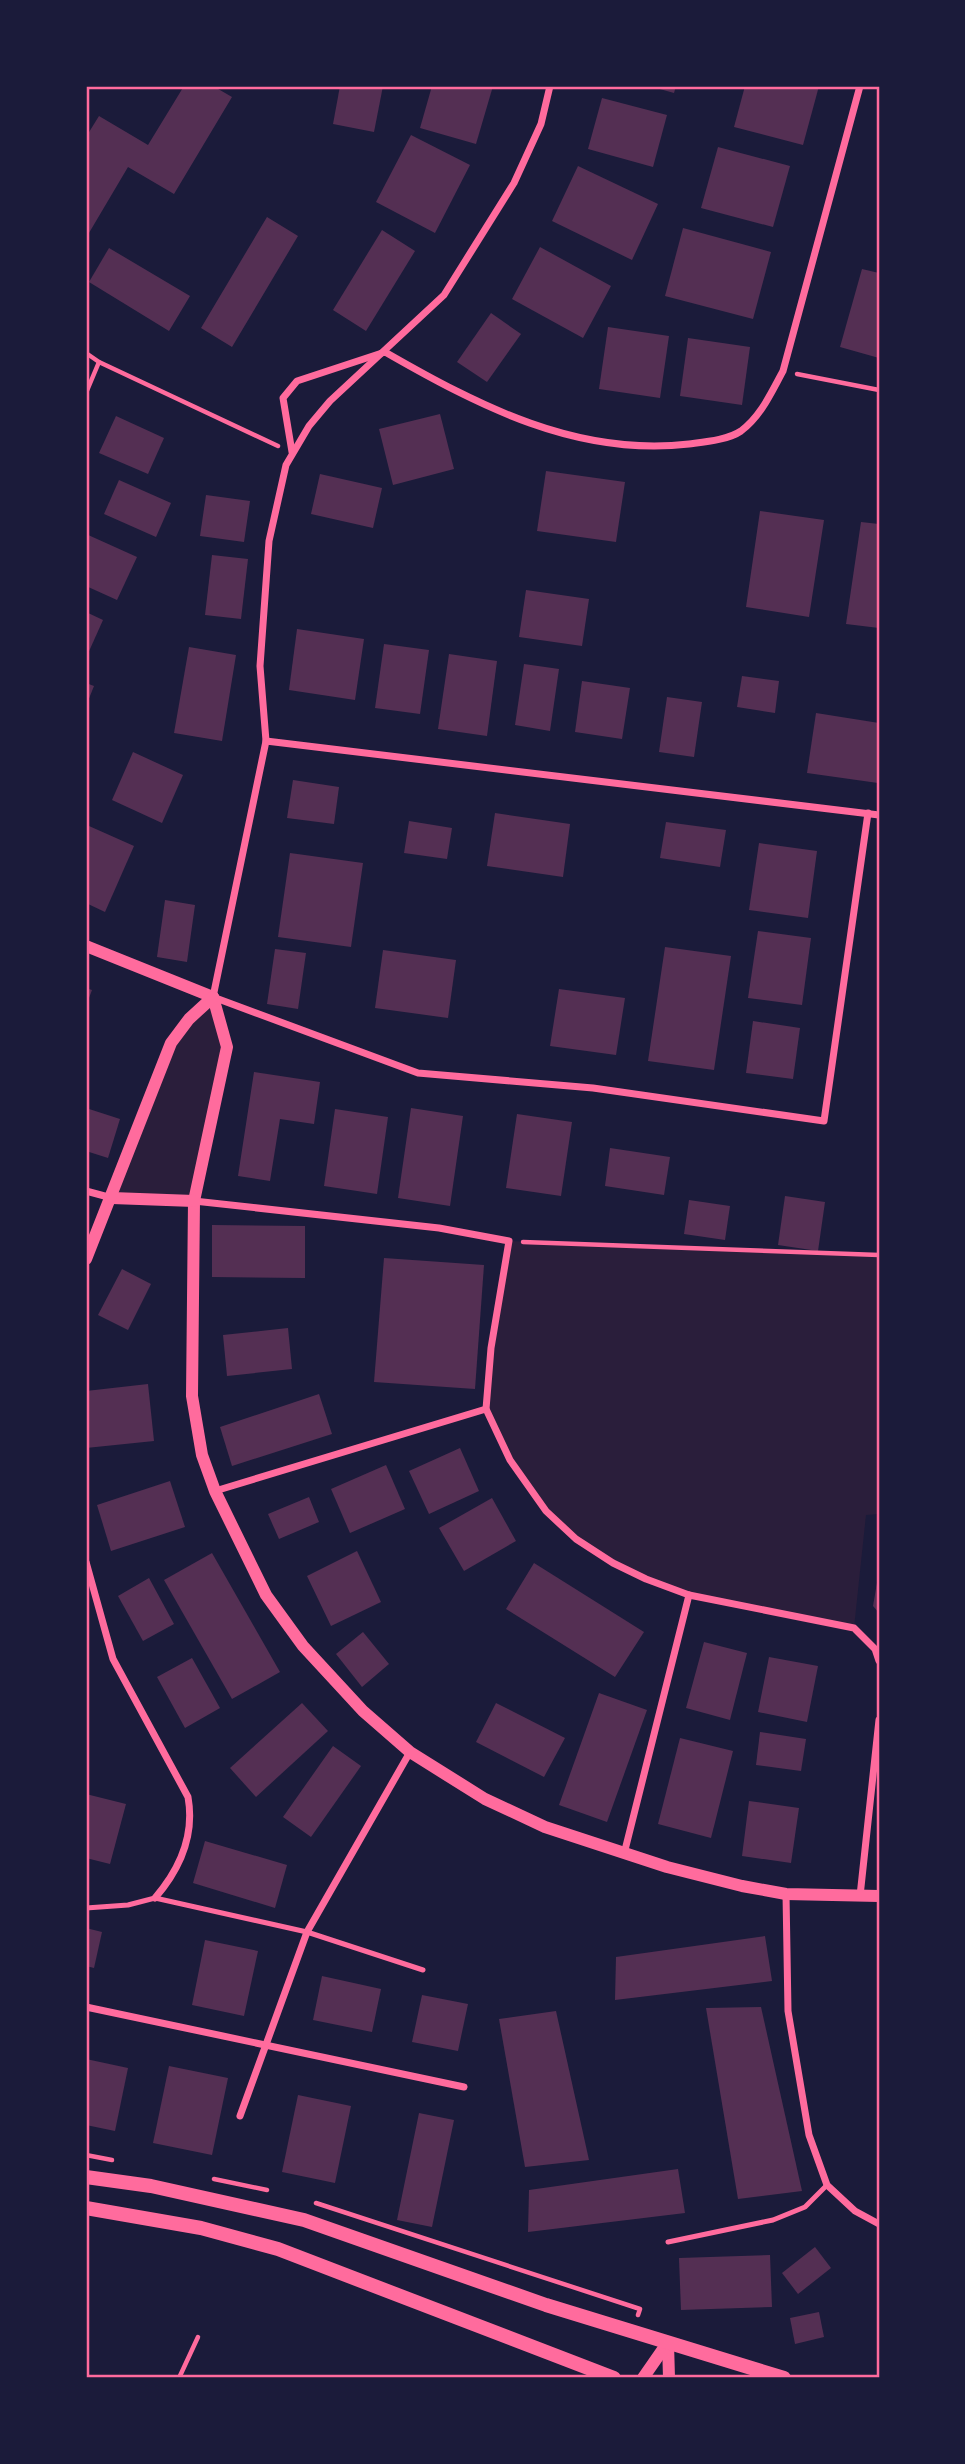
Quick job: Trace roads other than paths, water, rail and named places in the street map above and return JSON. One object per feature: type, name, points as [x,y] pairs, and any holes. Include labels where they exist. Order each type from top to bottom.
[{"type":"main road","points":[[86,2178],[163,2189],[304,2220],[546,2305],[784,2378]]},
{"type":"main road","points":[[86,2208],[201,2228],[278,2249],[614,2378]]},
{"type":"street","points":[[550,86],[541,124],[532,146],[483,236],[444,295],[330,401],[292,452],[276,499],[269,541],[260,666],[266,741],[213,997],[227,1046],[194,1201],[192,1396],[202,1455],[215,1491],[265,1595],[303,1646],[363,1711],[410,1752],[485,1799],[545,1827],[624,1854],[702,1877],[786,1894],[879,1896]]},
{"type":"street","points":[[292,452],[283,398],[297,381],[385,352],[464,398],[541,429],[611,441],[671,446],[705,442],[739,433],[763,409],[783,371],[860,86]]},
{"type":"street","points":[[266,741],[879,815]]},
{"type":"street","points":[[86,946],[213,997],[418,1073],[593,1088],[824,1121],[868,813]]},
{"type":"street","points":[[86,1259],[171,1043],[190,1019],[213,997]]},
{"type":"street","points":[[86,1191],[112,1198],[194,1201],[439,1228],[509,1241],[491,1348],[486,1409],[496,1436],[527,1487],[547,1511],[576,1539],[613,1563],[689,1595],[854,1628],[875,1649],[879,1661]]},
{"type":"street","points":[[215,1491],[486,1409]]},
{"type":"street","points":[[86,1562],[113,1659],[188,1797],[192,1819],[188,1839],[169,1881],[155,1898]]},
{"type":"street","points":[[624,1854],[689,1595]]},
{"type":"street","points":[[860,1896],[879,1720]]},
{"type":"street","points":[[240,2116],[307,1932],[410,1752]]},
{"type":"street","points":[[786,1894],[788,2011],[808,2135],[827,2185],[855,2211],[879,2224]]},
{"type":"street","points":[[86,2007],[464,2087]]},
{"type":"street","points":[[643,2378],[667,2342]]},
{"type":"street","points":[[667,2342],[669,2378]]},
{"type":"lane","points":[[86,1908],[128,1905],[155,1898],[307,1932],[423,1970]]},
{"type":"lane","points":[[668,2242],[773,2220],[805,2207],[827,2185]]}]
